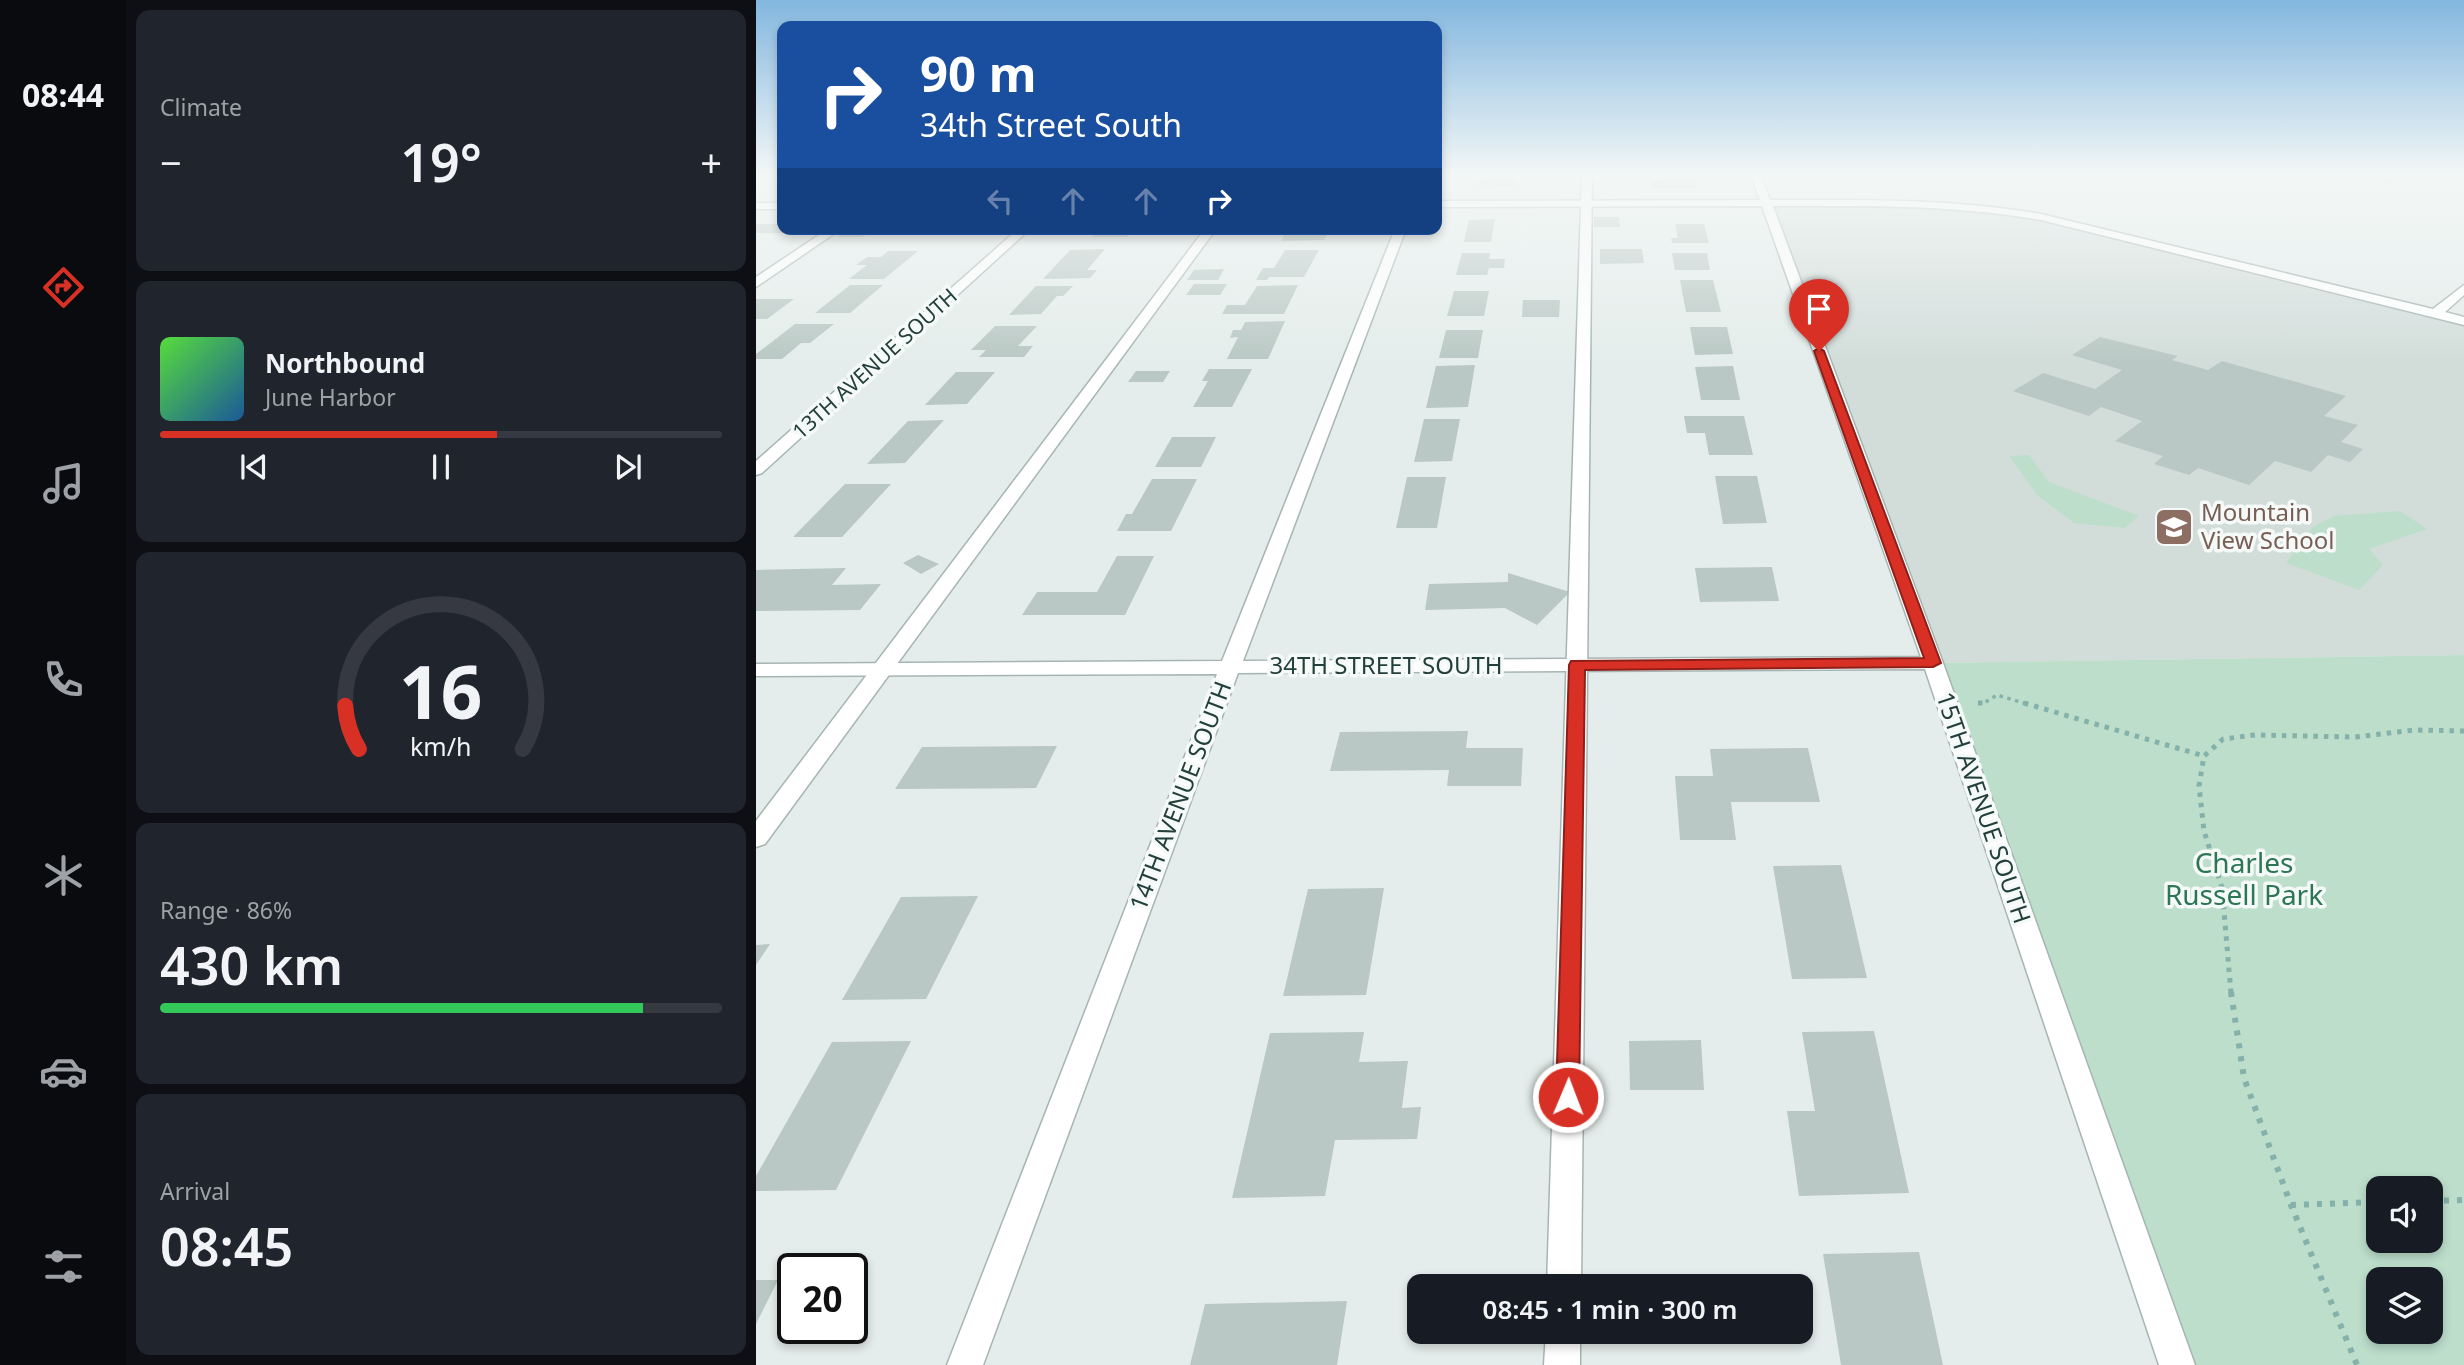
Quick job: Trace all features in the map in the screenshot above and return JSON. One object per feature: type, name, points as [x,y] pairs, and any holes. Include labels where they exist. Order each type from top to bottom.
[{"type":"street","points":[[756,284],[825,237]]},
{"type":"street","name":"13TH AVENUE SOUTH","points":[[756,470],[1016,237]]},
{"type":"street","points":[[756,838],[1205,237]]},
{"type":"street","name":"14TH AVENUE SOUTH","points":[[965,1365],[1230,667],[1398,237]]},
{"type":"street","points":[[1564,1274],[1586,237]]},
{"type":"street","name":"15TH AVENUE SOUTH","points":[[1777,237],[1933,663],[2177,1365]]},
{"type":"street","points":[[2121,237],[2464,321]]},
{"type":"street","points":[[2435,314],[2464,289]]},
{"type":"street","name":"34TH STREET SOUTH","points":[[756,670],[1933,663]]},
{"type":"street","points":[[1562,1365],[1563,1344]]},
{"type":"path","points":[[1947,704],[1984,703],[1997,695],[2204,756]]},
{"type":"path","points":[[2357,1365],[2291,1205],[2244,1079],[2232,1009],[2222,888],[2203,820],[2199,786],[2204,756],[2222,739],[2255,735],[2355,737],[2415,730],[2464,731]]},
{"type":"path","points":[[2443,1201],[2464,1200]]},
{"type":"path","points":[[2291,1205],[2366,1202]]},
{"type":"shaded area","name":"Mountain View School","points":[[1777,237],[2121,237],[2464,321],[2464,655],[1933,663]]},
{"type":"green space","points":[[2029,455],[2049,482],[2139,516],[2125,528],[2074,523],[2038,496],[2009,456]]},
{"type":"green space","points":[[2400,511],[2427,529],[2369,549],[2383,565],[2359,590],[2286,563],[2313,527],[2334,516]]},
{"type":"green space","name":"Charles Russell Park","points":[[2464,655],[2464,1365],[2182,1365],[1933,663]]},
{"type":"building","points":[[1284,237],[1326,237],[1324,240],[1281,241]]},
{"type":"building","points":[[1465,237],[1492,237],[1491,242],[1464,242]]},
{"type":"building","points":[[1707,237],[1709,243],[1672,243],[1671,238]]},
{"type":"building","points":[[1105,249],[1087,270],[1097,270],[1090,278],[1043,279],[1070,250]]},
{"type":"building","points":[[1600,249],[1642,249],[1644,263],[1600,264]]},
{"type":"building","points":[[1285,250],[1319,250],[1304,277],[1269,277],[1267,280],[1256,280],[1263,268],[1274,268]]},
{"type":"building","points":[[888,251],[918,251],[884,279],[849,279],[867,265],[856,265],[867,257],[881,257]]},
{"type":"building","points":[[1462,253],[1490,253],[1489,259],[1505,259],[1504,268],[1489,268],[1487,275],[1456,275]]},
{"type":"building","points":[[1672,253],[1707,253],[1710,270],[1675,270]]},
{"type":"building","points":[[1224,269],[1218,280],[1187,280],[1194,270]]},
{"type":"building","points":[[1680,280],[1713,280],[1721,312],[1686,312]]},
{"type":"building","points":[[1194,284],[1227,284],[1220,295],[1186,295]]},
{"type":"building","points":[[850,285],[883,285],[850,313],[815,313]]},
{"type":"building","points":[[1298,285],[1284,314],[1222,314],[1227,305],[1245,305],[1257,286]]},
{"type":"building","points":[[1036,286],[1073,286],[1063,296],[1057,296],[1041,314],[1009,315]]},
{"type":"building","points":[[1454,291],[1489,291],[1484,316],[1447,316]]},
{"type":"building","points":[[756,299],[794,299],[767,319],[756,319]]},
{"type":"building","points":[[1523,300],[1560,300],[1559,317],[1522,317]]},
{"type":"building","points":[[1285,321],[1268,359],[1227,359],[1238,337],[1230,338],[1233,330],[1241,330],[1245,322]]},
{"type":"building","points":[[795,324],[834,324],[810,343],[801,343],[782,359],[756,359],[756,354]]},
{"type":"building","points":[[995,326],[1037,326],[1018,346],[1033,346],[1024,357],[979,357],[986,350],[971,350]]},
{"type":"building","points":[[1690,327],[1727,327],[1733,354],[1695,355]]},
{"type":"building","points":[[1446,330],[1483,330],[1478,358],[1439,358]]},
{"type":"building","points":[[2100,337],[2178,356],[2172,360],[2208,370],[2222,361],[2346,396],[2324,416],[2358,425],[2341,442],[2363,449],[2350,462],[2328,455],[2311,472],[2275,461],[2249,485],[2198,468],[2189,475],[2154,464],[2163,456],[2115,441],[2142,421],[2101,407],[2089,416],[2013,391],[2043,373],[2095,389],[2122,370],[2072,355]]},
{"type":"building","points":[[1475,365],[1468,407],[1426,408],[1436,366]]},
{"type":"building","points":[[1733,366],[1740,400],[1701,400],[1695,367]]},
{"type":"building","points":[[1209,369],[1252,369],[1232,407],[1193,407],[1208,381],[1202,381]]},
{"type":"building","points":[[1136,371],[1170,371],[1163,382],[1128,382]]},
{"type":"building","points":[[956,372],[995,372],[967,404],[925,405]]},
{"type":"building","points":[[1684,416],[1744,416],[1753,455],[1709,455],[1705,433],[1687,433]]},
{"type":"building","points":[[1424,419],[1460,419],[1452,461],[1414,462]]},
{"type":"building","points":[[944,420],[905,463],[867,464],[908,421]]},
{"type":"building","points":[[1172,437],[1216,437],[1201,467],[1155,467]]},
{"type":"building","points":[[1715,476],[1757,476],[1767,523],[1723,524]]},
{"type":"building","points":[[1407,477],[1446,477],[1437,528],[1396,528]]},
{"type":"building","points":[[1152,479],[1197,479],[1171,531],[1117,531],[1126,514],[1132,514]]},
{"type":"building","points":[[845,484],[891,484],[842,537],[793,537]]},
{"type":"building","points":[[918,555],[939,564],[921,574],[903,563]]},
{"type":"building","points":[[1117,556],[1154,556],[1125,615],[1022,615],[1037,592],[1097,592]]},
{"type":"building","points":[[1772,567],[1779,601],[1700,602],[1695,568]]},
{"type":"building","points":[[846,568],[832,585],[881,584],[860,610],[756,611],[756,570]]},
{"type":"building","points":[[1508,573],[1570,592],[1537,625],[1505,608],[1425,610],[1429,584],[1508,582]]},
{"type":"building","points":[[1468,731],[1466,748],[1523,748],[1521,786],[1447,786],[1449,770],[1330,771],[1340,732]]},
{"type":"building","points":[[1057,746],[1036,788],[895,789],[922,747]]},
{"type":"building","points":[[1808,748],[1820,802],[1731,802],[1736,840],[1680,840],[1675,776],[1713,776],[1710,749]]},
{"type":"building","points":[[1841,865],[1867,978],[1792,979],[1773,866]]},
{"type":"building","points":[[1384,888],[1366,995],[1283,996],[1308,889]]},
{"type":"building","points":[[978,896],[926,999],[842,1000],[901,897]]},
{"type":"building","points":[[770,944],[756,965],[756,945]]},
{"type":"building","points":[[1874,1031],[1909,1193],[1799,1196],[1787,1111],[1815,1111],[1802,1032]]},
{"type":"building","points":[[1364,1032],[1359,1062],[1408,1061],[1402,1108],[1421,1107],[1417,1139],[1335,1140],[1325,1196],[1232,1198],[1270,1033]]},
{"type":"building","points":[[1701,1040],[1704,1090],[1630,1090],[1629,1041]]},
{"type":"building","points":[[911,1041],[836,1190],[756,1191],[756,1176],[832,1042]]},
{"type":"building","points":[[1919,1252],[1943,1365],[1841,1365],[1823,1254]]},
{"type":"building","points":[[756,1280],[777,1280],[777,1282],[756,1324]]},
{"type":"building","points":[[1347,1301],[1337,1365],[1190,1365],[1205,1304]]},
{"type":"place","name":"Mountain View School","points":[[2174,527]]},
{"type":"route","points":[[1568,1097],[1577,665],[1933,663],[1819,351]]}]
